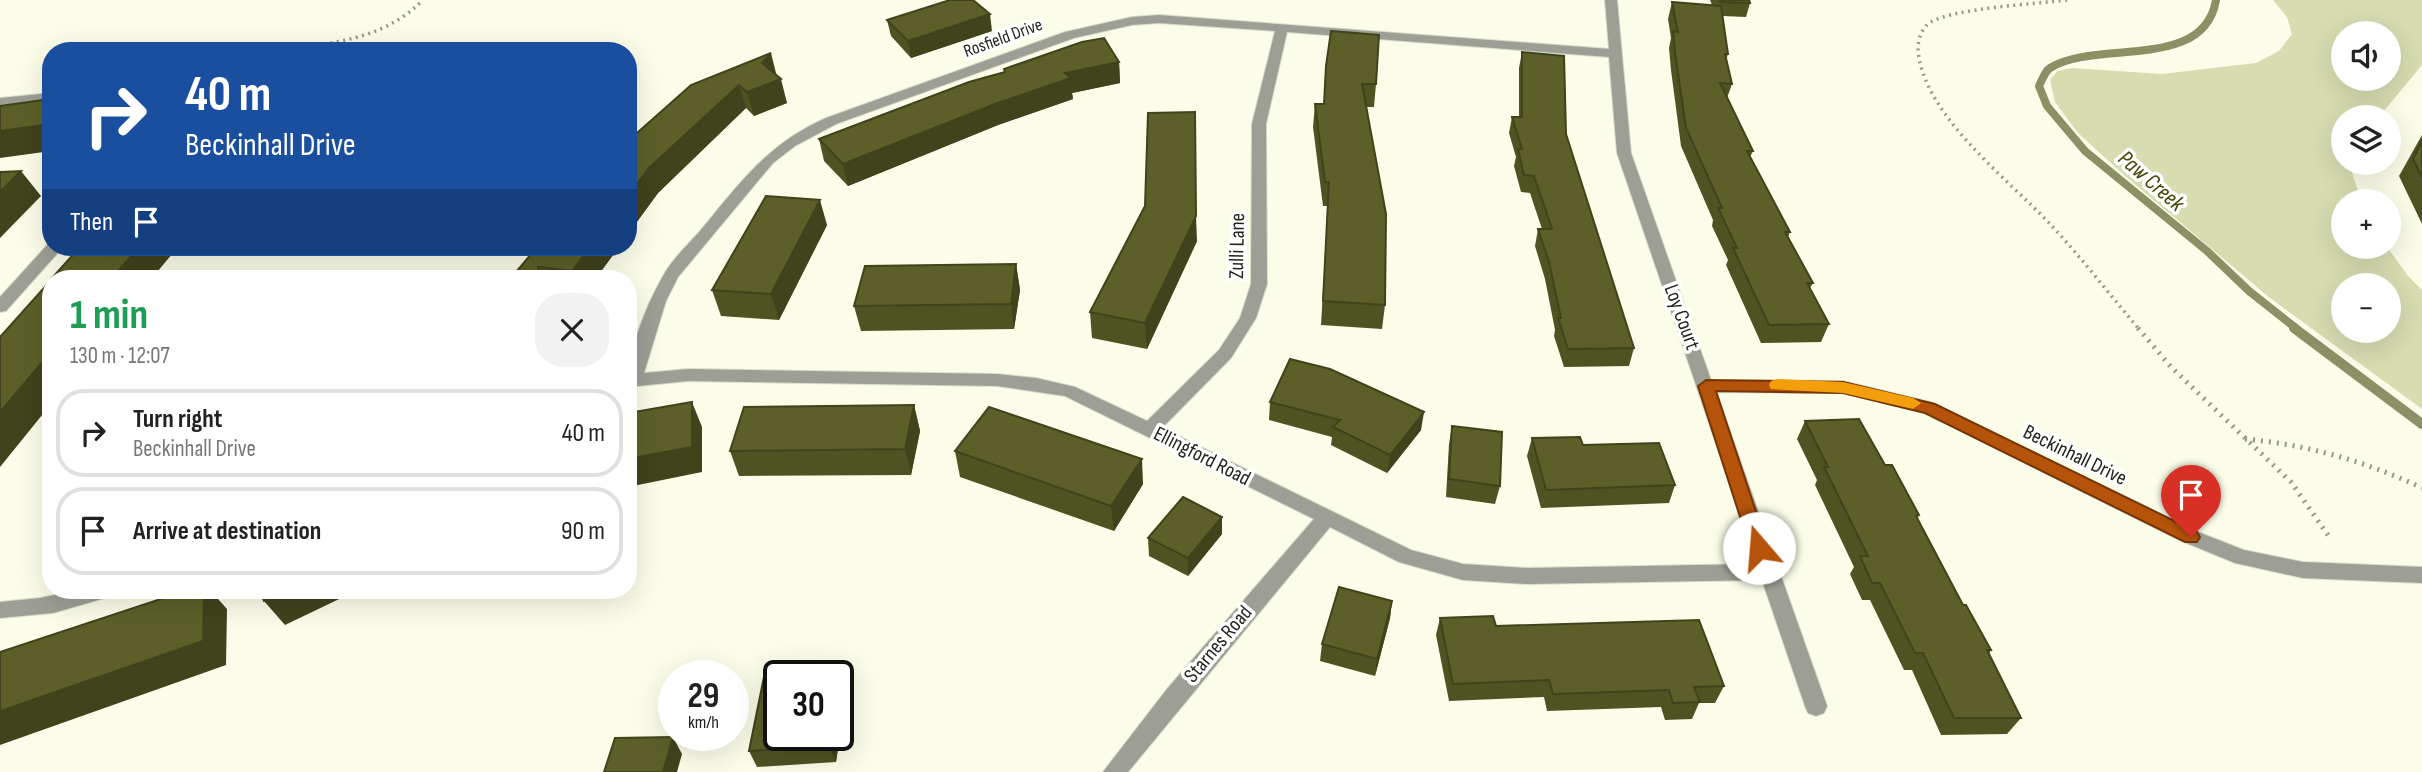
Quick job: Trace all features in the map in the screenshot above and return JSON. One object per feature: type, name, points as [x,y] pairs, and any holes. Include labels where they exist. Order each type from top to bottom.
[{"type":"street","name":"Loy Court","points":[[1611,0],[1624,153],[1706,386],[1767,572],[1816,706]]},
{"type":"street","name":"Rosfield Drive","points":[[637,361],[658,301],[671,275],[768,160],[809,130],[1070,35],[1106,26],[1159,19],[1614,53]]},
{"type":"street","name":"Zulli Lane","points":[[1150,429],[1225,354],[1248,318],[1259,284],[1259,124],[1282,28]]},
{"type":"street","points":[[0,103],[42,98]]},
{"type":"street","points":[[0,307],[47,256]]},
{"type":"street","name":"Ellingford Road","points":[[637,380],[678,376],[737,376],[1023,383],[1069,391],[1406,556],[1463,572],[1528,576],[1767,572]]},
{"type":"street","name":"Beckinhall Drive","points":[[1706,386],[1843,387],[1890,397],[1930,408],[2191,537],[2242,557],[2303,570],[2422,575]]},
{"type":"street","name":"Starnes Road","points":[[1114,772],[1175,695],[1326,518]]},
{"type":"street","points":[[0,610],[28,609],[79,599]]},
{"type":"path","points":[[335,42],[366,37],[411,12],[423,0]]},
{"type":"path","points":[[2067,0],[1968,12],[1931,22],[1922,31],[1918,42],[1919,59],[1926,83],[1942,110],[1967,142],[2050,224],[2171,366],[2291,482],[2330,538]]},
{"type":"path","points":[[2245,439],[2331,452],[2393,473],[2422,488]]},
{"type":"green space","points":[[2273,0],[2422,0],[2422,65],[2401,90],[2401,21],[2331,21],[2331,91],[2400,91],[2389,105],[2331,105],[2331,175],[2353,175],[2357,189],[2331,189],[2331,259],[2396,259],[2422,290],[2422,409],[2332,343],[2401,343],[2401,273],[2331,273],[2331,343],[2270,298],[2125,176],[2077,132],[2055,102],[2050,80],[2057,71],[2072,68],[2162,74],[2256,63],[2279,51],[2292,34],[2287,17]]},
{"type":"building","points":[[950,0],[973,0],[990,14],[908,41],[887,20]]},
{"type":"building","points":[[1749,0],[1750,3],[1720,2]]},
{"type":"building","points":[[1672,2],[1721,6],[1728,54],[1725,54],[1732,84],[1720,83],[1753,151],[1747,151],[1790,232],[1785,232],[1813,283],[1807,283],[1829,324],[1769,325],[1733,248],[1737,248],[1718,208],[1722,208],[1686,128],[1673,31],[1678,32]]},
{"type":"building","points":[[1331,31],[1379,35],[1376,84],[1362,84],[1386,214],[1385,305],[1323,301],[1329,182],[1325,182],[1315,104],[1324,104]]},
{"type":"building","points":[[1104,38],[1119,62],[1065,73],[1071,78],[995,104],[843,164],[819,139],[969,82],[1005,72],[1004,69],[1082,42]]},
{"type":"building","points":[[1522,52],[1564,56],[1566,134],[1634,348],[1568,349],[1558,318],[1561,318],[1549,262],[1538,229],[1552,229],[1534,176],[1524,175],[1518,149],[1522,149],[1512,117],[1522,117]]},
{"type":"building","points":[[771,53],[762,63],[781,79],[747,92],[739,85],[649,168],[637,184],[637,133],[691,85]]},
{"type":"building","points":[[42,100],[42,125],[0,131],[0,106]]},
{"type":"building","points":[[1195,112],[1196,216],[1145,323],[1090,312],[1145,206],[1148,113]]},
{"type":"building","points":[[2422,141],[2422,177],[2413,159]]},
{"type":"building","points":[[21,171],[0,192],[0,172]]},
{"type":"building","points":[[766,196],[820,200],[771,294],[712,290]]},
{"type":"building","points":[[72,256],[131,256],[119,270],[59,270]]},
{"type":"building","points":[[529,256],[583,256],[573,270],[538,267],[539,270],[518,270]]},
{"type":"building","points":[[1016,264],[1011,304],[854,306],[865,266]]},
{"type":"building","points":[[42,290],[42,363],[0,412],[0,337]]},
{"type":"building","points":[[1290,359],[1330,369],[1424,412],[1390,455],[1333,427],[1340,420],[1270,402]]},
{"type":"building","points":[[692,402],[692,447],[637,457],[637,411]]},
{"type":"building","points":[[914,405],[905,449],[730,451],[744,407]]},
{"type":"building","points":[[989,407],[1142,459],[1111,506],[955,451]]},
{"type":"building","points":[[1859,419],[1885,465],[1892,465],[1963,605],[1966,605],[1991,650],[1987,650],[2021,718],[1954,718],[1923,653],[1915,653],[1880,583],[1872,583],[1860,556],[1868,556],[1824,467],[1828,467],[1805,421]]},
{"type":"building","points":[[1452,426],[1502,432],[1500,486],[1449,479]]},
{"type":"building","points":[[1580,437],[1583,445],[1659,443],[1675,485],[1546,490],[1532,438]]},
{"type":"building","points":[[1183,497],[1222,517],[1188,558],[1148,538]]},
{"type":"building","points":[[1339,587],[1392,601],[1377,659],[1322,644]]},
{"type":"building","points":[[161,599],[204,599],[203,641],[0,711],[0,652]]},
{"type":"building","points":[[1493,616],[1496,626],[1699,620],[1724,686],[1694,687],[1700,702],[1673,703],[1669,690],[1553,694],[1549,680],[1453,684],[1440,618]]},
{"type":"building","points":[[763,682],[763,750],[749,751]]},
{"type":"building","points":[[658,737],[658,751],[669,751],[663,772],[604,772],[615,738]]},
{"type":"waterway","name":"Paw Creek","points":[[2216,0],[2207,22],[2191,37],[2170,46],[2070,60],[2048,69],[2039,86],[2047,106],[2085,151],[2297,329]]},
{"type":"waterway","name":"Paw Creek","points":[[2294,328],[2422,424]]},
{"type":"slow traffic","points":[[1777,385],[1843,387],[1913,403]]},
{"type":"route","points":[[1759,548],[1706,386],[1843,387],[1930,408],[2191,537]]}]
